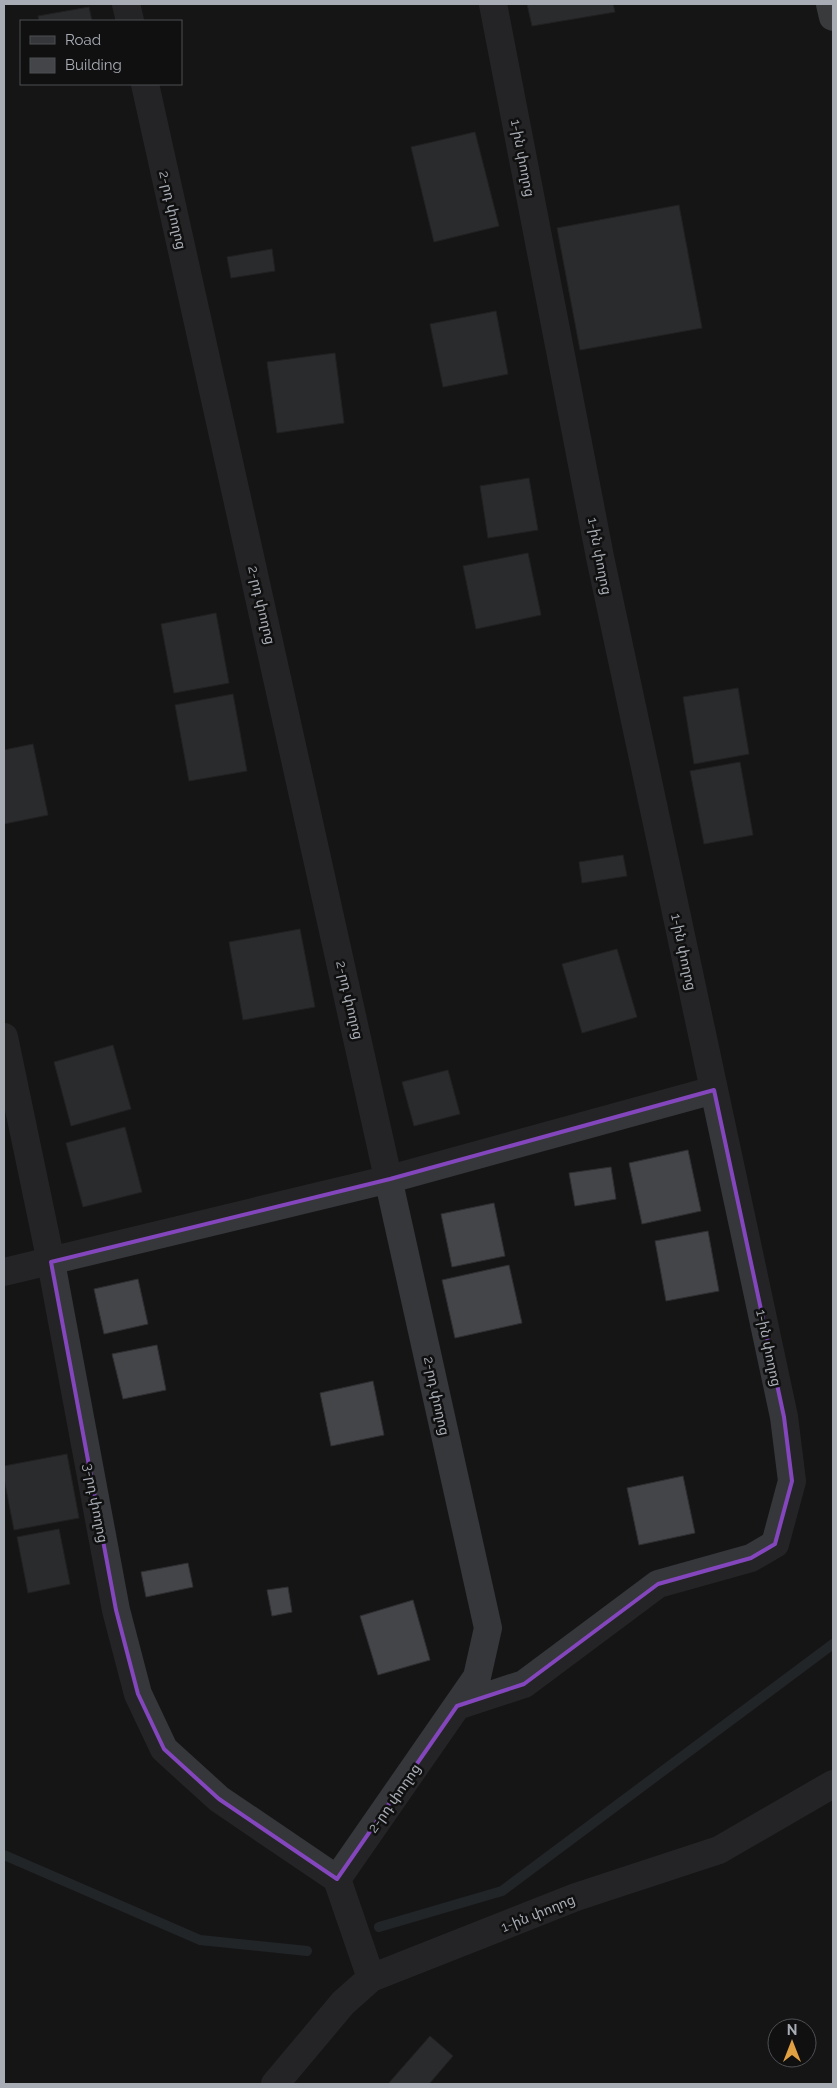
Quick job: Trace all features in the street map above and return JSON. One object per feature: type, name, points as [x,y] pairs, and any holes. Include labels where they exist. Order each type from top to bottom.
[{"type":"highway","points":[[830,4],[833,17]]},
{"type":"street","points":[[126,4],[130,20]]},
{"type":"street","name":"1-ին փողոց","points":[[457,1706],[524,1684],[658,1584],[750,1558],[775,1544],[792,1481],[784,1417],[600,557],[492,4]]},
{"type":"street","name":"2-րդ փողոց","points":[[145,85],[390,1179],[488,1628],[477,1677],[337,1879]]},
{"type":"street","name":"3-րդ փողոց","points":[[4,1037],[51,1262],[116,1610],[138,1694],[164,1749],[219,1799],[337,1879]]},
{"type":"street","points":[[4,1272],[390,1179],[714,1090]]},
{"type":"street","name":"1-ին փողոց","points":[[275,2084],[343,2003],[371,1978],[576,1897],[719,1850],[833,1784]]},
{"type":"street","points":[[337,1879],[371,1978]]},
{"type":"highlighted area","points":[[714,1090],[784,1417],[792,1481],[775,1544],[751,1558],[658,1584],[524,1684],[457,1706],[337,1879],[219,1799],[164,1749],[138,1694],[116,1610],[51,1262],[390,1179]]},
{"type":"building","points":[[527,4],[613,4],[615,12],[532,26]]},
{"type":"building","points":[[89,7],[92,20],[39,20],[38,16]]},
{"type":"building","points":[[475,132],[499,226],[434,242],[411,147]]},
{"type":"building","points":[[679,205],[702,328],[580,350],[557,228]]},
{"type":"building","points":[[272,249],[275,271],[231,278],[227,257]]},
{"type":"building","points":[[496,311],[508,374],[443,387],[430,324]]},
{"type":"building","points":[[335,353],[344,423],[277,433],[267,362]]},
{"type":"building","points":[[529,478],[538,530],[488,538],[480,486]]},
{"type":"building","points":[[528,553],[541,615],[476,629],[463,566]]},
{"type":"building","points":[[216,613],[229,683],[174,693],[161,624]]},
{"type":"building","points":[[738,688],[749,754],[694,764],[683,697]]},
{"type":"building","points":[[233,694],[247,771],[189,781],[175,705]]},
{"type":"building","points":[[33,744],[48,815],[4,824],[4,750]]},
{"type":"building","points":[[740,762],[753,835],[704,844],[690,771]]},
{"type":"building","points":[[623,855],[627,876],[582,883],[579,862]]},
{"type":"building","points":[[300,929],[315,1007],[243,1020],[229,942]]},
{"type":"building","points":[[617,949],[637,1017],[582,1033],[562,964]]},
{"type":"building","points":[[113,1045],[131,1109],[71,1126],[54,1062]]},
{"type":"building","points":[[448,1070],[460,1114],[414,1126],[402,1082]]},
{"type":"building","points":[[125,1127],[142,1192],[83,1207],[66,1143]]},
{"type":"building","points":[[688,1150],[701,1211],[642,1224],[629,1163]]},
{"type":"building","points":[[611,1167],[616,1199],[575,1206],[569,1173]]},
{"type":"building","points":[[494,1203],[505,1256],[452,1267],[441,1214]]},
{"type":"building","points":[[708,1231],[719,1291],[666,1301],[655,1241]]},
{"type":"building","points":[[509,1265],[522,1323],[455,1338],[442,1280]]},
{"type":"building","points":[[138,1279],[148,1324],[104,1334],[94,1289]]},
{"type":"building","points":[[157,1345],[166,1390],[123,1399],[112,1354]]},
{"type":"building","points":[[373,1381],[384,1435],[331,1446],[320,1393]]},
{"type":"building","points":[[67,1454],[79,1518],[14,1530],[4,1478],[4,1466]]},
{"type":"building","points":[[683,1476],[695,1533],[639,1545],[627,1488]]},
{"type":"building","points":[[59,1529],[70,1584],[28,1593],[17,1537]]},
{"type":"building","points":[[188,1563],[193,1587],[146,1597],[141,1572]]},
{"type":"building","points":[[288,1587],[292,1612],[272,1616],[267,1590]]},
{"type":"building","points":[[413,1600],[430,1660],[378,1675],[360,1616]]},
{"type":"building","points":[[430,2036],[453,2056],[429,2084],[388,2084]]},
{"type":"waterway","points":[[379,1927],[502,1891],[833,1644]]},
{"type":"waterway","points":[[4,1855],[200,1940],[307,1951]]}]
